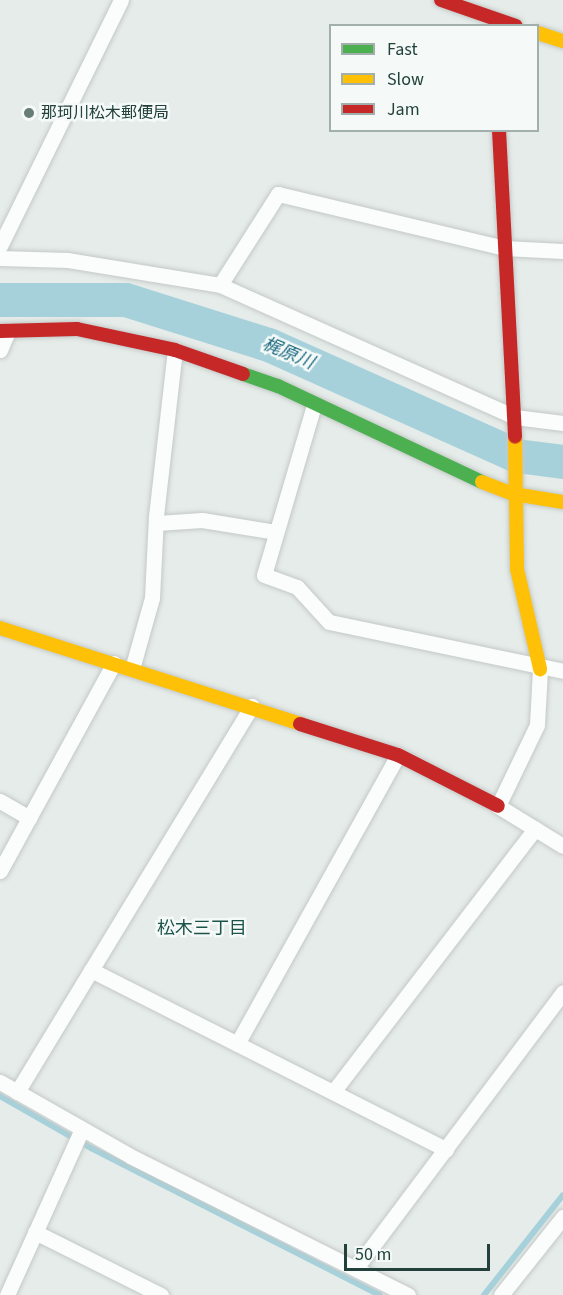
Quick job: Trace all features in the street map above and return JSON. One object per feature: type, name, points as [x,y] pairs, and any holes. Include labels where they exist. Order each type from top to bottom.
[{"type":"street","points":[[0,246],[121,0]]},
{"type":"street","points":[[441,0],[494,22],[493,0]]},
{"type":"street","points":[[539,34],[563,41]]},
{"type":"street","points":[[498,806],[537,724],[542,687],[517,568],[514,494],[515,417],[499,132]]},
{"type":"street","points":[[220,285],[278,194],[504,248],[563,251]]},
{"type":"street","points":[[0,258],[68,260],[220,285],[515,417],[563,423]]},
{"type":"street","points":[[0,350],[4,331],[76,329],[175,350],[278,386],[461,475],[514,494],[563,502]]},
{"type":"street","points":[[132,669],[152,598],[157,523],[175,350]]},
{"type":"street","points":[[314,405],[264,575],[297,587],[329,621],[540,669],[563,671]]},
{"type":"street","points":[[157,523],[202,520],[275,532]]},
{"type":"street","points":[[0,628],[252,706],[398,755],[498,806],[563,846]]},
{"type":"street","points":[[0,871],[114,663]]},
{"type":"street","points":[[17,1092],[252,706]]},
{"type":"street","points":[[237,1044],[398,755]]},
{"type":"street","points":[[0,801],[29,818]]},
{"type":"street","points":[[333,1092],[535,829]]},
{"type":"street","points":[[91,970],[446,1149]]},
{"type":"street","points":[[356,1268],[563,992]]},
{"type":"street","points":[[0,1082],[82,1129],[408,1295]]},
{"type":"street","points":[[7,1295],[82,1129]]},
{"type":"street","points":[[501,1295],[563,1216]]},
{"type":"street","points":[[35,1232],[161,1295]]},
{"type":"waterway","name":"梶原川","points":[[0,300],[126,300],[269,345],[517,456],[563,462]]},
{"type":"waterway","points":[[0,1096],[91,1148],[380,1295]]},
{"type":"waterway","points":[[484,1295],[563,1195]]},
{"type":"traffic: fast","points":[[243,374],[278,386],[482,482]]},
{"type":"traffic: slow","points":[[539,33],[563,41]]},
{"type":"traffic: slow","points":[[515,437],[517,569],[540,669]]},
{"type":"traffic: slow","points":[[482,482],[514,494],[563,502]]},
{"type":"traffic: slow","points":[[0,628],[300,724]]},
{"type":"traffic: jam","points":[[441,0],[510,24]]},
{"type":"traffic: jam","points":[[499,132],[515,437]]},
{"type":"traffic: jam","points":[[0,331],[77,329],[175,350],[243,374]]},
{"type":"traffic: jam","points":[[300,724],[398,755],[498,806]]},
{"type":"place","name":"那珂川松木郵便局","points":[[29,113]]},
{"type":"district","name":"松木三丁目","points":[[202,929]]}]
